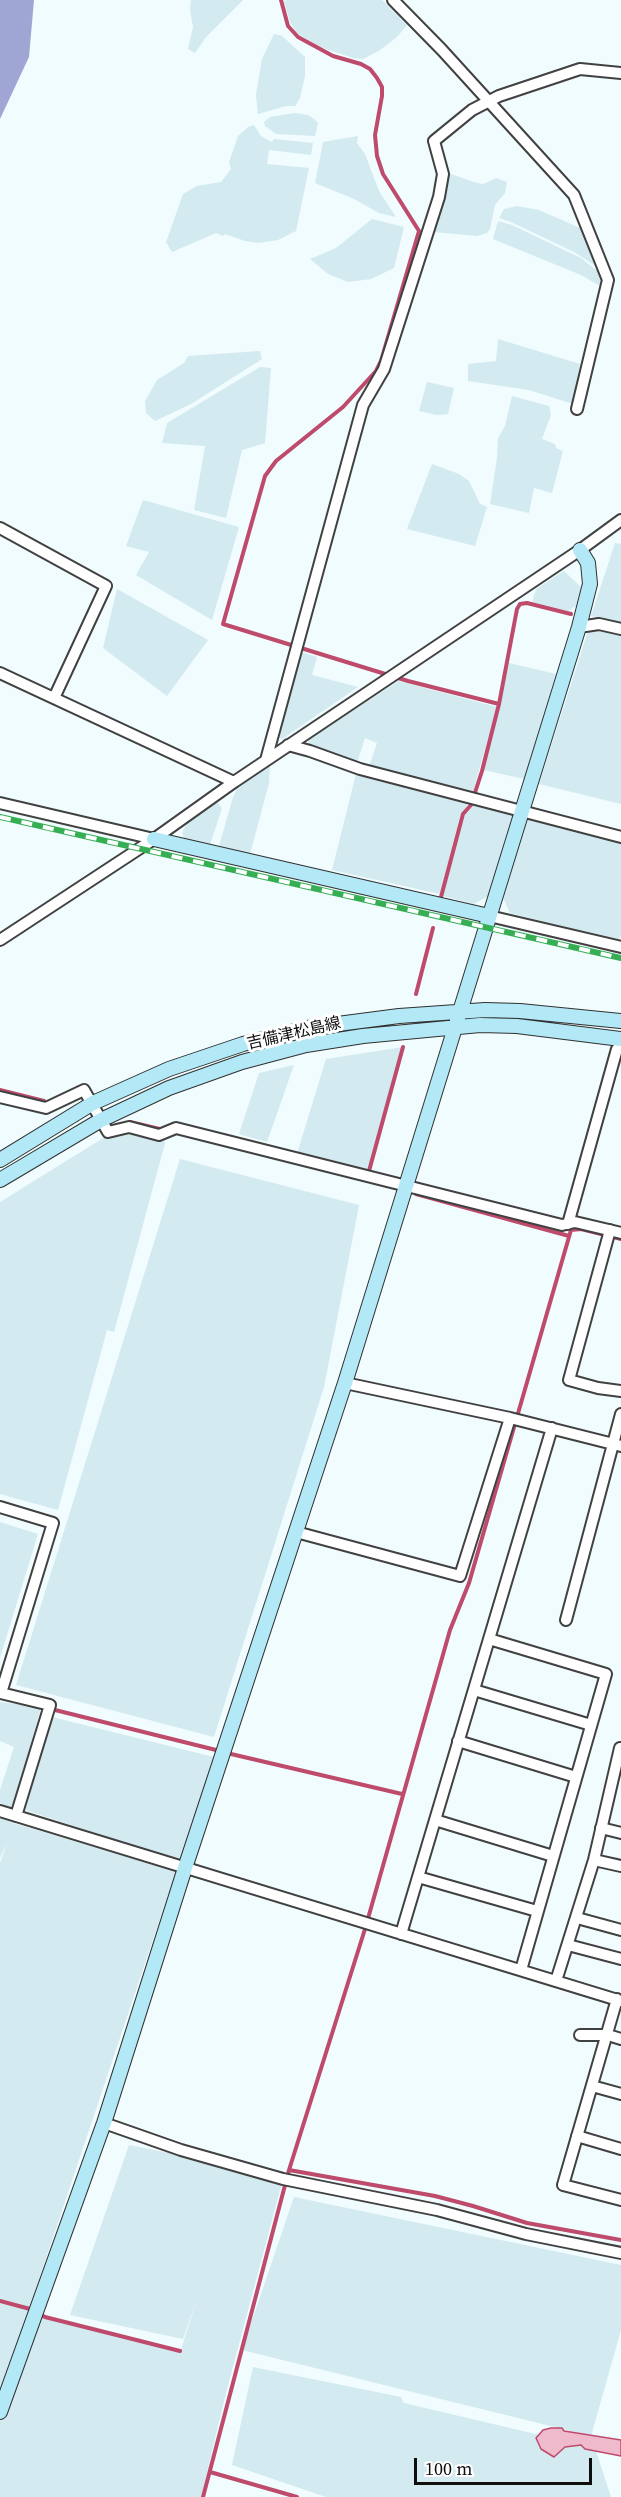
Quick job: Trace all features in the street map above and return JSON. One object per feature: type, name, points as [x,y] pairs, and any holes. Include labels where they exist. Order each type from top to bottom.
[{"type":"street","points":[[393,0],[489,100],[574,195],[608,280],[578,409]]},
{"type":"street","points":[[266,760],[363,405],[384,369],[439,197],[443,174],[434,141],[489,100],[580,69],[621,73]]},
{"type":"street","points":[[2,937],[154,839],[266,760],[580,550],[621,520]]},
{"type":"street","points":[[0,528],[106,586],[54,698]]},
{"type":"street","points":[[0,2412],[104,2123],[406,1190],[454,1027],[579,627],[590,584],[588,563],[580,550]]},
{"type":"street","points":[[579,627],[599,624],[621,629]]},
{"type":"street","points":[[0,673],[234,782]]},
{"type":"street","points":[[288,746],[310,751],[360,769],[621,837]]},
{"type":"street","points":[[0,803],[621,947]]},
{"type":"street","name":"吉備津松島線","points":[[0,1160],[93,1103],[169,1069],[243,1044],[307,1028],[459,1011],[520,1011],[621,1021]]},
{"type":"street","name":"吉備津松島線","points":[[0,1180],[101,1120],[169,1088],[242,1062],[306,1045],[363,1036],[454,1027],[517,1026],[619,1044]]},
{"type":"street","points":[[568,1224],[619,1044]]},
{"type":"street","points":[[0,1097],[46,1108],[84,1090],[108,1132],[129,1127],[159,1135],[176,1128],[406,1190],[562,1226],[575,1222],[608,1234],[621,1233]]},
{"type":"street","points":[[608,1234],[569,1380],[598,1388],[621,1390]]},
{"type":"street","points":[[345,1383],[514,1419],[617,1446]]},
{"type":"street","points":[[566,1620],[617,1446],[621,1414]]},
{"type":"street","points":[[296,1532],[460,1576],[514,1419]]},
{"type":"street","points":[[401,1934],[552,1428]]},
{"type":"street","points":[[0,1508],[54,1523],[1,1693],[50,1705],[16,1816]]},
{"type":"street","points":[[489,1640],[606,1674],[520,1970]]},
{"type":"street","points":[[474,1690],[591,1725]]},
{"type":"street","points":[[458,1741],[576,1777]]},
{"type":"street","points":[[556,1981],[594,1860],[617,1776],[620,1748]]},
{"type":"street","points":[[0,1811],[619,2000],[563,2185],[621,2200]]},
{"type":"street","points":[[435,1820],[553,1856]]},
{"type":"street","points":[[601,1828],[621,1833]]},
{"type":"street","points":[[594,1860],[621,1866]]},
{"type":"street","points":[[418,1877],[537,1911]]},
{"type":"street","points":[[577,1918],[621,1930]]},
{"type":"street","points":[[568,1945],[621,1959]]},
{"type":"street","points":[[580,2036],[608,2035],[621,2039]]},
{"type":"street","points":[[592,2086],[621,2094]]},
{"type":"street","points":[[104,2123],[182,2150],[287,2180],[437,2210],[526,2234],[621,2253]]},
{"type":"street","points":[[577,2136],[621,2149]]},
{"type":"shaded area","points":[[0,0],[34,0],[29,57],[0,119]]},
{"type":"shaded area","points":[[191,0],[243,0],[206,37],[195,53],[188,49],[193,27]]},
{"type":"shaded area","points":[[382,0],[407,25],[397,37],[380,50],[363,59],[353,58],[323,48],[298,34],[290,22],[284,1]]},
{"type":"shaded area","points":[[274,34],[282,36],[305,57],[305,76],[300,98],[295,106],[286,106],[258,114],[256,95],[262,59]]},
{"type":"shaded area","points":[[295,113],[308,115],[318,123],[315,136],[276,134],[265,126],[264,122],[270,117]]},
{"type":"shaded area","points":[[254,125],[261,136],[272,142],[274,139],[313,143],[311,155],[269,150],[267,164],[309,168],[296,231],[278,240],[259,243],[216,233],[172,252],[166,242],[183,194],[197,186],[221,182],[231,169],[229,162],[238,136]]},
{"type":"shaded area","points":[[358,136],[357,143],[365,154],[379,191],[396,217],[379,213],[354,199],[315,183],[323,142]]},
{"type":"shaded area","points":[[448,173],[483,184],[496,178],[507,182],[505,193],[495,205],[487,233],[477,236],[433,232],[448,186]]},
{"type":"shaded area","points":[[517,206],[539,210],[580,228],[600,269],[574,252],[499,218],[504,209]]},
{"type":"shaded area","points":[[372,219],[404,227],[394,268],[371,279],[348,282],[328,274],[310,259],[336,248]]},
{"type":"shaded area","points":[[498,221],[512,225],[581,258],[601,274],[607,290],[581,275],[493,239]]},
{"type":"shaded area","points":[[498,339],[580,364],[573,404],[529,390],[468,381],[468,364],[496,361]]},
{"type":"shaded area","points":[[260,351],[262,359],[191,404],[155,421],[146,413],[145,401],[157,380],[184,363],[188,356]]},
{"type":"shaded area","points":[[260,367],[271,368],[265,443],[242,450],[226,518],[194,510],[205,446],[162,443],[167,423]]},
{"type":"shaded area","points":[[427,382],[454,388],[448,414],[437,415],[419,411]]},
{"type":"shaded area","points":[[512,396],[549,406],[551,415],[542,439],[555,444],[556,448],[563,451],[552,493],[534,488],[529,513],[490,504],[498,438],[505,426]]},
{"type":"shaded area","points":[[432,464],[459,474],[469,481],[480,504],[487,507],[475,546],[407,529]]},
{"type":"shaded area","points":[[143,500],[239,527],[212,620],[136,575],[149,552],[126,546]]},
{"type":"shaded area","points":[[615,543],[621,544],[621,623],[591,616]]},
{"type":"shaded area","points":[[564,571],[581,587],[576,606],[568,611],[532,602],[536,589]]},
{"type":"shaded area","points":[[117,589],[208,640],[167,696],[103,648]]},
{"type":"shaded area","points":[[589,628],[621,632],[621,804],[539,784]]},
{"type":"shaded area","points":[[301,652],[317,657],[312,675],[358,687],[282,739],[278,737]]},
{"type":"shaded area","points":[[509,663],[556,674],[524,779],[484,770]]},
{"type":"shaded area","points":[[399,681],[497,707],[472,795],[369,767],[377,743],[365,738],[357,763],[308,745],[309,739]]},
{"type":"shaded area","points":[[270,766],[269,783],[250,854],[219,846],[233,797],[239,785]]},
{"type":"shaded area","points":[[356,774],[469,803],[460,816],[440,894],[332,870]]},
{"type":"shaded area","points":[[217,802],[222,808],[210,845],[185,841],[182,833],[187,823]]},
{"type":"shaded area","points":[[474,805],[513,817],[488,896],[474,904],[443,896],[465,815]]},
{"type":"shaded area","points":[[527,818],[621,842],[621,934],[619,942],[510,913],[503,898]]},
{"type":"shaded area","points":[[403,1047],[369,1171],[296,1157],[326,1059]]},
{"type":"shaded area","points":[[294,1065],[267,1142],[239,1134],[259,1073]]},
{"type":"shaded area","points":[[121,1127],[162,1135],[165,1143],[114,1332],[107,1330],[58,1510],[0,1494],[0,1202]]},
{"type":"shaded area","points":[[180,1159],[359,1205],[324,1387],[214,1737],[16,1685]]},
{"type":"shaded area","points":[[0,1522],[38,1534],[0,1658]]},
{"type":"shaded area","points":[[0,1702],[41,1707],[29,1751],[18,1810],[0,1803],[0,1790],[14,1747],[0,1741]]},
{"type":"shaded area","points":[[52,1717],[214,1757],[181,1861],[25,1810]]},
{"type":"shaded area","points":[[0,1812],[16,1816],[13,1823],[176,1871],[30,2306],[37,2309],[35,2315],[180,2351],[178,2359],[197,2299],[183,2339],[70,2315],[129,2145],[240,2167],[283,2179],[201,2497],[0,2497],[0,1863],[7,1843],[0,1858]]},
{"type":"shaded area","points":[[294,2197],[621,2265],[621,2330],[591,2436],[242,2350]]},
{"type":"shaded area","points":[[253,2367],[401,2397],[404,2403],[595,2448],[611,2497],[326,2497],[232,2465]]},
{"type":"shaded area","points":[[562,2428],[564,2431],[621,2440],[621,2456],[585,2449],[581,2445],[565,2447],[554,2457],[541,2449],[536,2438],[543,2430]]},
{"type":"waterway","points":[[281,0],[288,26],[298,37],[333,56],[361,64],[370,69],[377,78],[382,87],[375,135],[377,156],[383,174],[419,231],[381,361],[376,371],[343,407],[276,461],[265,476],[223,624],[408,681],[499,704],[482,771],[471,805],[463,814],[441,897]]},
{"type":"waterway","points":[[499,704],[517,609],[520,604],[527,603],[571,614]]},
{"type":"waterway","points":[[416,994],[433,928]]},
{"type":"waterway","points":[[369,1171],[403,1047]]},
{"type":"waterway","points":[[0,1090],[44,1101]]},
{"type":"waterway","points":[[130,1122],[164,1130]]},
{"type":"waterway","points":[[416,1194],[569,1236]]},
{"type":"waterway","points":[[203,2497],[289,2170],[365,1929],[450,1630],[469,1583],[571,1230],[581,1229],[621,1239]]},
{"type":"waterway","points":[[51,1709],[216,1750]]},
{"type":"waterway","points":[[231,1754],[402,1794]]},
{"type":"waterway","points":[[289,2170],[435,2196],[527,2223],[621,2240]]},
{"type":"waterway","points":[[0,2301],[30,2309],[45,2317],[180,2351]]},
{"type":"waterway","points":[[210,2472],[297,2497]]},
{"type":"railway","points":[[0,817],[621,958]]}]
